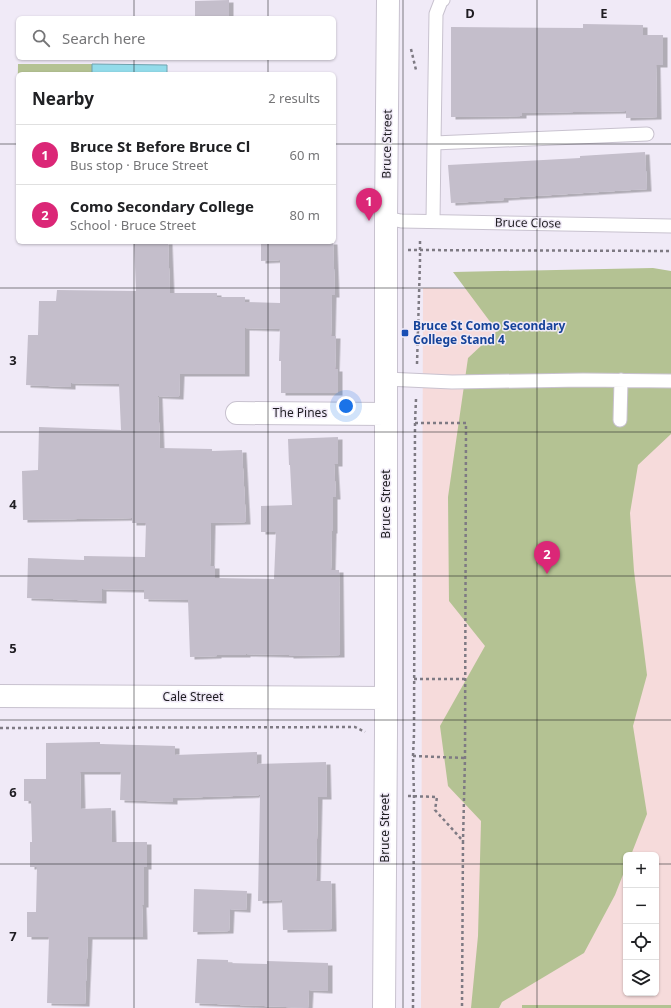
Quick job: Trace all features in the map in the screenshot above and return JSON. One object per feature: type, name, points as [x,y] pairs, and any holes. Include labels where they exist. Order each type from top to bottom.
[{"type":"street","name":"Bruce Street","points":[[384,1008],[388,0]]},
{"type":"street","name":"The Pines","points":[[237,413],[386,414]]},
{"type":"street","name":"Cale Street","points":[[0,696],[386,698]]},
{"type":"lane","points":[[432,221],[436,14],[441,1],[444,0]]},
{"type":"lane","points":[[434,143],[647,134]]},
{"type":"lane","name":"Bruce Close","points":[[386,218],[401,221],[671,226]]},
{"type":"lane","points":[[386,379],[452,382],[583,380],[671,381]]},
{"type":"lane","points":[[620,420],[621,380]]},
{"type":"path","points":[[386,249],[671,251]]},
{"type":"path","points":[[413,1008],[415,422],[420,250]]},
{"type":"path","points":[[415,422],[466,422],[465,758],[462,1008]]},
{"type":"path","points":[[414,679],[465,679]]},
{"type":"path","points":[[0,728],[356,727],[368,733]]},
{"type":"path","points":[[413,756],[465,758]]},
{"type":"path","points":[[386,796],[437,797],[435,810],[463,841]]},
{"type":"shaded area","points":[[423,288],[671,294],[671,1008],[421,1008]]},
{"type":"green space","points":[[18,64],[92,64],[92,72],[18,72]]},
{"type":"green space","points":[[653,268],[671,271],[671,434],[638,465],[630,513],[634,571],[647,675],[633,726],[647,814],[632,852],[623,852],[623,875],[615,895],[584,953],[502,1002],[499,1008],[471,1008],[478,936],[481,821],[448,786],[440,726],[485,646],[449,601],[448,497],[468,358],[497,331],[453,272]]},
{"type":"green space","points":[[522,1005],[671,1005],[671,1008],[522,1008]]},
{"type":"water","points":[[92,64],[167,65],[167,72],[92,72]]},
{"type":"building","points":[[229,0],[229,16],[195,16],[195,1]]},
{"type":"building","points":[[583,24],[643,25],[643,35],[663,35],[663,65],[656,65],[657,117],[626,118],[626,111],[522,113],[522,116],[451,117],[451,27],[583,28]]},
{"type":"building","points":[[645,152],[647,189],[504,198],[504,200],[451,203],[448,165],[580,158],[580,156]]},
{"type":"building","points":[[134,244],[168,244],[170,293],[217,293],[217,297],[245,297],[245,302],[280,303],[280,260],[261,261],[261,244],[333,244],[335,295],[332,295],[331,336],[336,336],[335,369],[338,369],[338,393],[281,393],[281,361],[279,361],[280,329],[245,328],[245,374],[180,374],[179,397],[158,396],[160,448],[212,449],[212,451],[242,450],[246,522],[211,523],[210,566],[215,566],[215,578],[274,579],[276,532],[261,532],[261,506],[292,505],[288,439],[338,437],[338,464],[334,464],[336,497],[333,497],[331,570],[339,570],[340,655],[289,656],[246,654],[190,657],[188,600],[144,599],[144,590],[102,589],[102,601],[27,598],[28,558],[84,560],[84,556],[145,557],[146,523],[132,523],[132,518],[23,520],[22,471],[38,470],[39,427],[121,430],[119,384],[71,383],[71,387],[26,385],[28,335],[38,335],[39,301],[56,301],[57,290],[136,291]]},
{"type":"building","points":[[100,742],[100,744],[175,746],[175,755],[257,752],[257,764],[326,762],[327,797],[318,797],[316,881],[331,881],[332,929],[283,930],[282,900],[258,901],[260,795],[173,798],[173,802],[120,800],[121,772],[80,772],[81,809],[111,808],[112,842],[147,842],[147,867],[144,867],[144,905],[142,905],[143,937],[88,937],[85,1004],[47,1003],[49,937],[27,937],[27,912],[36,912],[37,867],[30,867],[30,842],[32,842],[31,801],[24,801],[24,779],[46,779],[46,743]]},
{"type":"building","points":[[194,889],[247,891],[246,910],[230,909],[229,931],[193,932]]},
{"type":"building","points":[[197,959],[228,960],[228,963],[267,964],[267,961],[328,963],[328,991],[309,990],[308,1008],[195,1003]]},
{"type":"place","name":"Bruce St Before Bruce Cl","points":[[369,221]]},
{"type":"place","name":"Bruce St Como Secondary College Stand 4","points":[[405,333]]},
{"type":"place","name":"Como Secondary College","points":[[547,574]]}]
